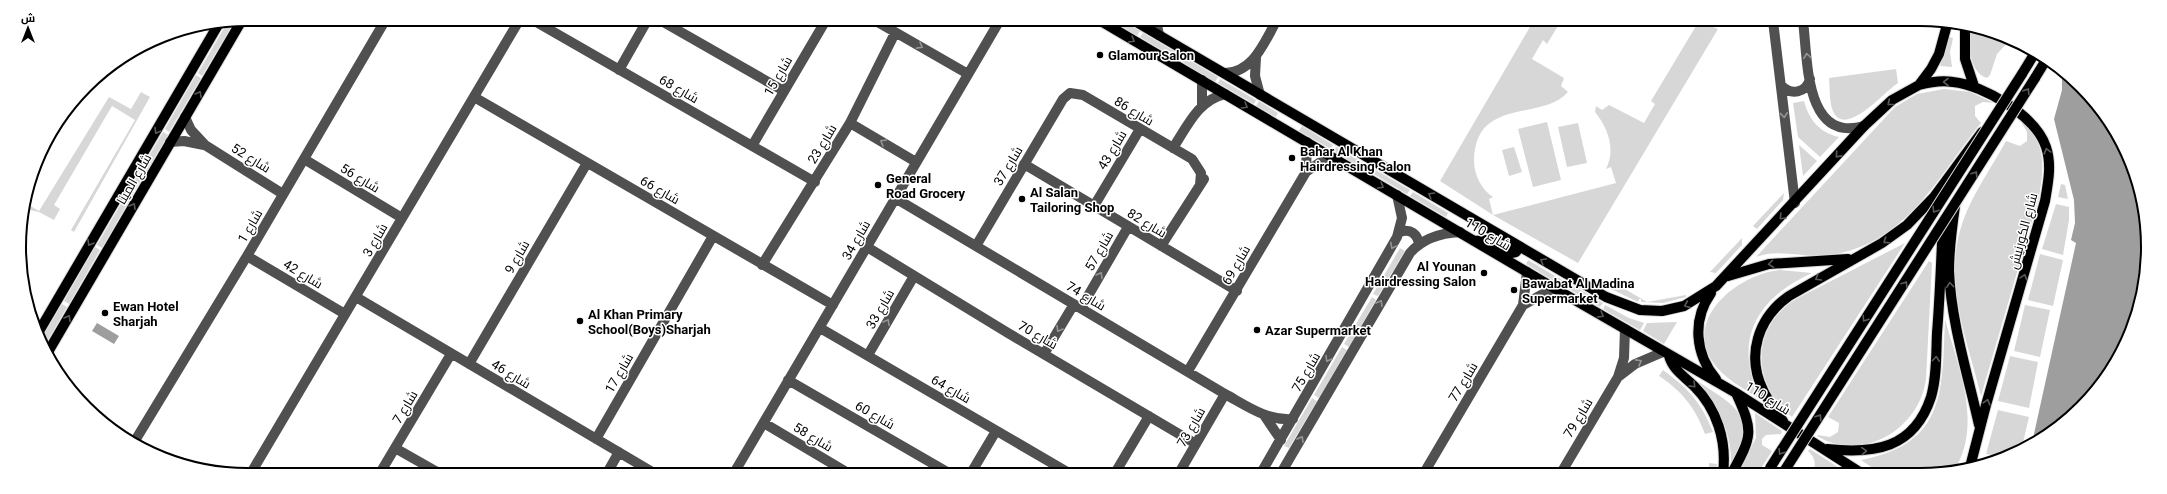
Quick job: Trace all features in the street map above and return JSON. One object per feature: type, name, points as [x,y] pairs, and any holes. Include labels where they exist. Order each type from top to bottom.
[{"type":"main road","name":"شارع المينا","points":[[50,348],[238,26]]},
{"type":"main road","name":"شارع 110","points":[[1109,26],[1666,354],[1736,393],[1854,468]]},
{"type":"main road","name":"شارع 110","points":[[1144,26],[1606,297],[1640,310],[1662,311],[1684,306],[1716,286],[1795,203],[1864,126],[1892,100],[1919,85]]},
{"type":"main road","name":"شارع المينا","points":[[41,327],[216,28]]},
{"type":"main road","points":[[1919,85],[1931,69],[1939,54],[1946,28]]},
{"type":"main road","points":[[1965,31],[1965,60],[1974,86]]},
{"type":"main road","points":[[1771,468],[2032,57]]},
{"type":"main road","points":[[1786,468],[1955,206],[2044,64]]},
{"type":"main road","name":"شارع الكورنيش","points":[[1919,85],[1952,82],[1974,86],[2016,110],[2032,122],[2044,143],[2049,167],[2046,201],[1980,427],[1971,462]]},
{"type":"main road","points":[[1786,424],[1767,397],[1757,374],[1755,356],[1759,332],[1768,315],[1782,300],[1882,243],[1918,216],[1942,186],[1975,139],[1986,129]]},
{"type":"main road","points":[[1955,206],[1949,270],[1956,324],[1980,427]]},
{"type":"main road","points":[[1825,449],[1857,452],[1876,450],[1898,440],[1915,424],[1931,396],[1938,327],[1943,224]]},
{"type":"main road","points":[[1474,241],[1488,240],[1511,253],[1516,252],[1519,247]]},
{"type":"main road","points":[[1725,278],[1747,269],[1769,264],[1852,259]]},
{"type":"main road","points":[[1716,286],[1701,312],[1698,336],[1704,361],[1721,385]]},
{"type":"main road","points":[[1666,354],[1673,366],[1701,394],[1716,419],[1723,442],[1723,468]]},
{"type":"main road","points":[[1735,468],[1747,445],[1749,431],[1747,417],[1736,393]]},
{"type":"street","name":"شارع 1","points":[[136,438],[247,256],[382,26]]},
{"type":"street","name":"شارع 3","points":[[255,468],[516,26]]},
{"type":"street","name":"شارع 68","points":[[543,26],[815,182]]},
{"type":"street","points":[[619,70],[645,26]]},
{"type":"street","points":[[669,26],[784,91]]},
{"type":"street","name":"شارع 15","points":[[752,146],[822,26]]},
{"type":"street","points":[[884,26],[968,74]]},
{"type":"street","name":"شارع 34","points":[[737,468],[996,26]]},
{"type":"street","points":[[1157,26],[1159,35]]},
{"type":"street","points":[[1225,73],[1243,69],[1256,56],[1274,26]]},
{"type":"street","points":[[1774,26],[1795,203]]},
{"type":"street","points":[[1804,26],[1813,98],[1824,118],[1831,123],[1845,128],[1864,126]]},
{"type":"street","name":"شارع 23","points":[[762,265],[815,182],[850,123],[896,33]]},
{"type":"street","points":[[1256,56],[1255,76],[1260,95]]},
{"type":"street","points":[[1781,85],[1790,91],[1800,91],[1805,88],[1810,79]]},
{"type":"street","points":[[1202,80],[1202,105]]},
{"type":"street","name":"شارع 86","points":[[1063,100],[1070,93],[1079,93],[1192,159],[1201,172],[1200,185],[1161,246]]},
{"type":"street","points":[[1173,148],[1202,105],[1213,98],[1225,94]]},
{"type":"street","name":"شارع 66","points":[[474,97],[833,305]]},
{"type":"street","name":"شارع 37","points":[[976,246],[1063,100]]},
{"type":"street","name":"شارع 52","points":[[185,117],[195,135],[205,145],[283,194]]},
{"type":"street","points":[[850,123],[916,162]]},
{"type":"street","name":"شارع 43","points":[[1094,206],[1140,129]]},
{"type":"street","name":"شارع 52","points":[[170,142],[184,141],[205,145]]},
{"type":"street","name":"شارع 69","points":[[1306,172],[1307,142]]},
{"type":"street","name":"شارع 69","points":[[1188,371],[1306,172],[1319,163],[1334,158]]},
{"type":"street","name":"شارع 56","points":[[304,159],[402,218]]},
{"type":"street","name":"شارع 9","points":[[469,364],[587,163]]},
{"type":"street","name":"شارع 82","points":[[1024,164],[1236,291]]},
{"type":"street","name":"شارع 75","points":[[1264,468],[1400,232],[1402,218],[1397,195]]},
{"type":"street","name":"شارع 74","points":[[895,198],[1264,416],[1278,419],[1292,419]]},
{"type":"street","name":"شارع 57","points":[[1044,354],[1128,227]]},
{"type":"street","points":[[1400,232],[1406,231],[1413,233],[1417,238],[1419,245]]},
{"type":"street","points":[[1284,468],[1406,258],[1419,245],[1439,235],[1460,232]]},
{"type":"street","name":"شارع 17","points":[[596,439],[713,236]]},
{"type":"street","name":"شارع 70","points":[[867,246],[914,276],[1196,444]]},
{"type":"street","name":"شارع 42","points":[[247,256],[345,314]]},
{"type":"street","name":"شارع 77","points":[[1427,468],[1523,305],[1526,272]]},
{"type":"street","name":"شارع 33","points":[[868,355],[914,276]]},
{"type":"street","points":[[1523,305],[1554,288]]},
{"type":"street","name":"شارع 46","points":[[356,297],[646,468]]},
{"type":"street","name":"شارع 64","points":[[820,328],[1061,468]]},
{"type":"street","name":"شارع 79","points":[[1564,468],[1618,377],[1624,358],[1625,329]]},
{"type":"street","name":"شارع 7","points":[[383,468],[451,354]]},
{"type":"street","name":"شارع 79","points":[[1618,377],[1635,364],[1666,354]]},
{"type":"street","name":"شارع 60","points":[[788,380],[939,468]]},
{"type":"street","name":"شارع 73","points":[[1182,468],[1225,394]]},
{"type":"street","points":[[1118,468],[1149,416]]},
{"type":"street","name":"شارع 74","points":[[1264,416],[1281,440]]},
{"type":"street","name":"شارع 58","points":[[764,423],[840,468]]},
{"type":"street","points":[[974,468],[996,430]]},
{"type":"street","points":[[395,448],[430,468]]},
{"type":"street","points":[[610,468],[619,452]]},
{"type":"shaded area","points":[[232,26],[202,76],[198,73],[225,27]]},
{"type":"shaded area","points":[[1121,26],[1131,26],[1140,31],[1137,36]]},
{"type":"shaded area","points":[[1530,26],[1558,26],[1547,44],[1543,40],[1532,59],[1564,78],[1561,86],[1568,92],[1557,101],[1512,113],[1497,119],[1485,127],[1477,141],[1474,166],[1479,182],[1493,197],[1489,199],[1493,215],[1440,181]]},
{"type":"shaded area","points":[[1696,26],[1711,26],[1718,29],[1578,263],[1493,215],[1616,183],[1611,167],[1606,169],[1610,154],[1609,139],[1604,125],[1595,112],[1596,106],[1602,110],[1609,105],[1644,123],[1655,104],[1651,101]]},
{"type":"shaded area","points":[[1970,32],[2007,44],[1997,54],[1990,75],[1987,78],[1976,70],[1973,64],[1970,49]]},
{"type":"shaded area","points":[[1143,33],[1179,54],[1177,59],[1140,37]]},
{"type":"shaded area","points":[[1949,37],[1953,38],[1950,52],[1952,67],[1940,66]]},
{"type":"shaded area","points":[[1182,56],[1218,77],[1215,82],[1179,60]]},
{"type":"shaded area","points":[[1896,69],[1898,83],[1875,103],[1855,117],[1846,120],[1839,118],[1833,111],[1830,99],[1829,78]]},
{"type":"shaded area","points":[[196,75],[201,78],[169,132],[165,129]]},
{"type":"shaded area","points":[[2062,78],[2095,112],[2104,124],[2118,149],[2129,176],[2137,204],[2141,233],[2141,261],[2137,290],[2129,318],[2118,345],[2104,370],[2086,393],[2066,413],[2043,431],[2034,436],[2076,243],[2071,240],[2075,223],[2074,200],[2054,119],[2062,90]]},
{"type":"shaded area","points":[[1220,79],[1256,100],[1254,104],[1218,83]]},
{"type":"shaded area","points":[[1944,89],[1970,92],[1994,103],[1983,102],[1975,106],[1975,116],[1981,123],[1935,185],[1901,222],[1880,237],[1858,248],[1831,255],[1812,256],[1774,253],[1756,257],[1895,107],[1917,94]]},
{"type":"shaded area","points":[[141,92],[150,97],[74,232],[71,230],[135,120],[112,106],[54,205],[60,209],[54,220],[39,212],[29,210],[30,206],[39,211],[109,97],[131,109]]},
{"type":"shaded area","points":[[1259,101],[1278,113],[1276,117],[1256,106]]},
{"type":"shaded area","points":[[1804,101],[1812,120],[1816,125],[1826,132],[1839,137],[1820,157],[1798,137],[1793,103]]},
{"type":"shaded area","points":[[2020,120],[2035,137],[2042,155],[2041,185],[2039,197],[1981,396],[1959,309],[1955,266],[1957,243],[1963,221],[1972,200],[2006,141],[2020,146],[2027,141],[2027,132]]},
{"type":"shaded area","points":[[1547,122],[1561,180],[1533,187],[1518,129]]},
{"type":"shaded area","points":[[1578,123],[1587,163],[1567,167],[1558,127]]},
{"type":"shaded area","points":[[1302,126],[1333,145],[1331,149],[1299,131]]},
{"type":"shaded area","points":[[163,132],[168,135],[135,190],[131,187]]},
{"type":"shaded area","points":[[1799,145],[1817,161],[1803,176]]},
{"type":"shaded area","points":[[1336,147],[1372,168],[1369,172],[1333,151]]},
{"type":"shaded area","points":[[1514,147],[1522,172],[1509,176],[1502,150]]},
{"type":"shaded area","points":[[1374,169],[1410,190],[1407,194],[1372,173]]},
{"type":"shaded area","points":[[2061,184],[2065,185],[2068,199],[2058,197]]},
{"type":"shaded area","points":[[129,190],[134,192],[102,248],[97,245]]},
{"type":"shaded area","points":[[1413,192],[1448,213],[1446,217],[1410,196]]},
{"type":"shaded area","points":[[1784,193],[1783,200],[1757,229],[1753,226]]},
{"type":"shaded area","points":[[2056,204],[2069,207],[2069,220],[2063,255],[2042,249]]},
{"type":"shaded area","points":[[1742,238],[1742,245],[1716,273],[1710,272]]},
{"type":"shaded area","points":[[1905,243],[1792,417],[1778,403],[1769,388],[1763,372],[1762,355],[1764,339],[1771,323],[1783,309],[1798,298]]},
{"type":"shaded area","points":[[95,247],[100,250],[69,304],[64,301]]},
{"type":"shaded area","points":[[1400,248],[1405,251],[1378,296],[1373,294]]},
{"type":"shaded area","points":[[2040,254],[2063,260],[2053,306],[2028,300]]},
{"type":"shaded area","points":[[1528,260],[1564,281],[1561,285],[1526,264]]},
{"type":"shaded area","points":[[1929,261],[1932,263],[1926,379],[1921,397],[1913,413],[1901,426],[1886,436],[1870,443],[1853,446],[1835,444],[1817,436],[1830,437],[1838,432],[1839,423],[1828,417]]},
{"type":"shaded area","points":[[1780,270],[1812,273],[1792,284],[1776,296],[1763,309],[1754,324],[1750,340],[1749,358],[1752,378],[1760,399],[1734,383],[1722,373],[1712,361],[1705,344],[1705,328],[1711,313],[1720,300],[1734,289],[1764,273]]},
{"type":"shaded area","points":[[1611,281],[1647,302],[1686,295],[1686,297],[1663,303],[1641,302],[1641,299],[1639,299],[1638,302],[1607,287]]},
{"type":"shaded area","points":[[1567,282],[1603,303],[1600,307],[1564,286]]},
{"type":"shaded area","points":[[1372,297],[1376,300],[1349,347],[1344,344]]},
{"type":"shaded area","points":[[62,304],[67,307],[47,341],[44,334]]},
{"type":"shaded area","points":[[1605,305],[1629,318],[1644,323],[1640,330],[1603,309]]},
{"type":"shaded area","points":[[2025,305],[2050,310],[2040,357],[2014,351]]},
{"type":"shaded area","points":[[1945,319],[1966,396],[1968,416],[1967,435],[1962,454],[1957,465],[1934,468],[1873,468],[1861,460],[1889,452],[1910,441],[1924,427],[1934,410],[1940,391],[1943,369]]},
{"type":"shaded area","points":[[1677,322],[1664,344],[1643,331],[1647,323]]},
{"type":"shaded area","points":[[97,323],[119,336],[114,344],[92,331]]},
{"type":"shaded area","points":[[1342,347],[1347,350],[1319,398],[1314,395]]},
{"type":"shaded area","points":[[2010,356],[2038,362],[2029,408],[1998,401]]},
{"type":"shaded area","points":[[1663,370],[1680,383],[1699,404],[1713,432],[1705,434],[1697,416],[1687,401],[1675,388],[1659,376]]},
{"type":"shaded area","points":[[1699,382],[1732,405],[1742,420],[1744,429],[1743,440],[1731,465],[1731,453],[1727,431],[1718,411],[1698,383]]},
{"type":"shaded area","points":[[1312,398],[1317,401],[1289,448],[1284,446]]},
{"type":"shaded area","points":[[1998,410],[2029,417],[2023,442],[1993,455],[1986,454]]},
{"type":"shaded area","points":[[1755,413],[1782,431],[1781,434],[1766,435],[1762,439],[1762,445],[1772,451],[1761,468],[1741,468],[1756,438]]},
{"type":"shaded area","points":[[1810,449],[1839,468],[1814,468],[1814,458],[1808,451]]},
{"type":"shaded area","points":[[1709,463],[1717,464],[1717,468],[1709,468]]},
{"type":"place","name":"Glamour Salon","points":[[1100,55]]},
{"type":"place","name":"Bahar Al Khan Hairdressing Salon","points":[[1292,158]]},
{"type":"place","name":"General Road Grocery","points":[[878,185]]},
{"type":"place","name":"Al Salan Tailoring Shop","points":[[1022,199]]},
{"type":"place","name":"Al Younan Hairdressing Salon","points":[[1484,273]]},
{"type":"place","name":"Bawabat Al Madina Supermarket","points":[[1514,290]]},
{"type":"place","name":"Ewan Hotel Sharjah","points":[[105,313]]},
{"type":"place","name":"Al Khan Primary School(Boys)Sharjah","points":[[580,321]]},
{"type":"place","name":"Azar Supermarket","points":[[1257,330]]}]
